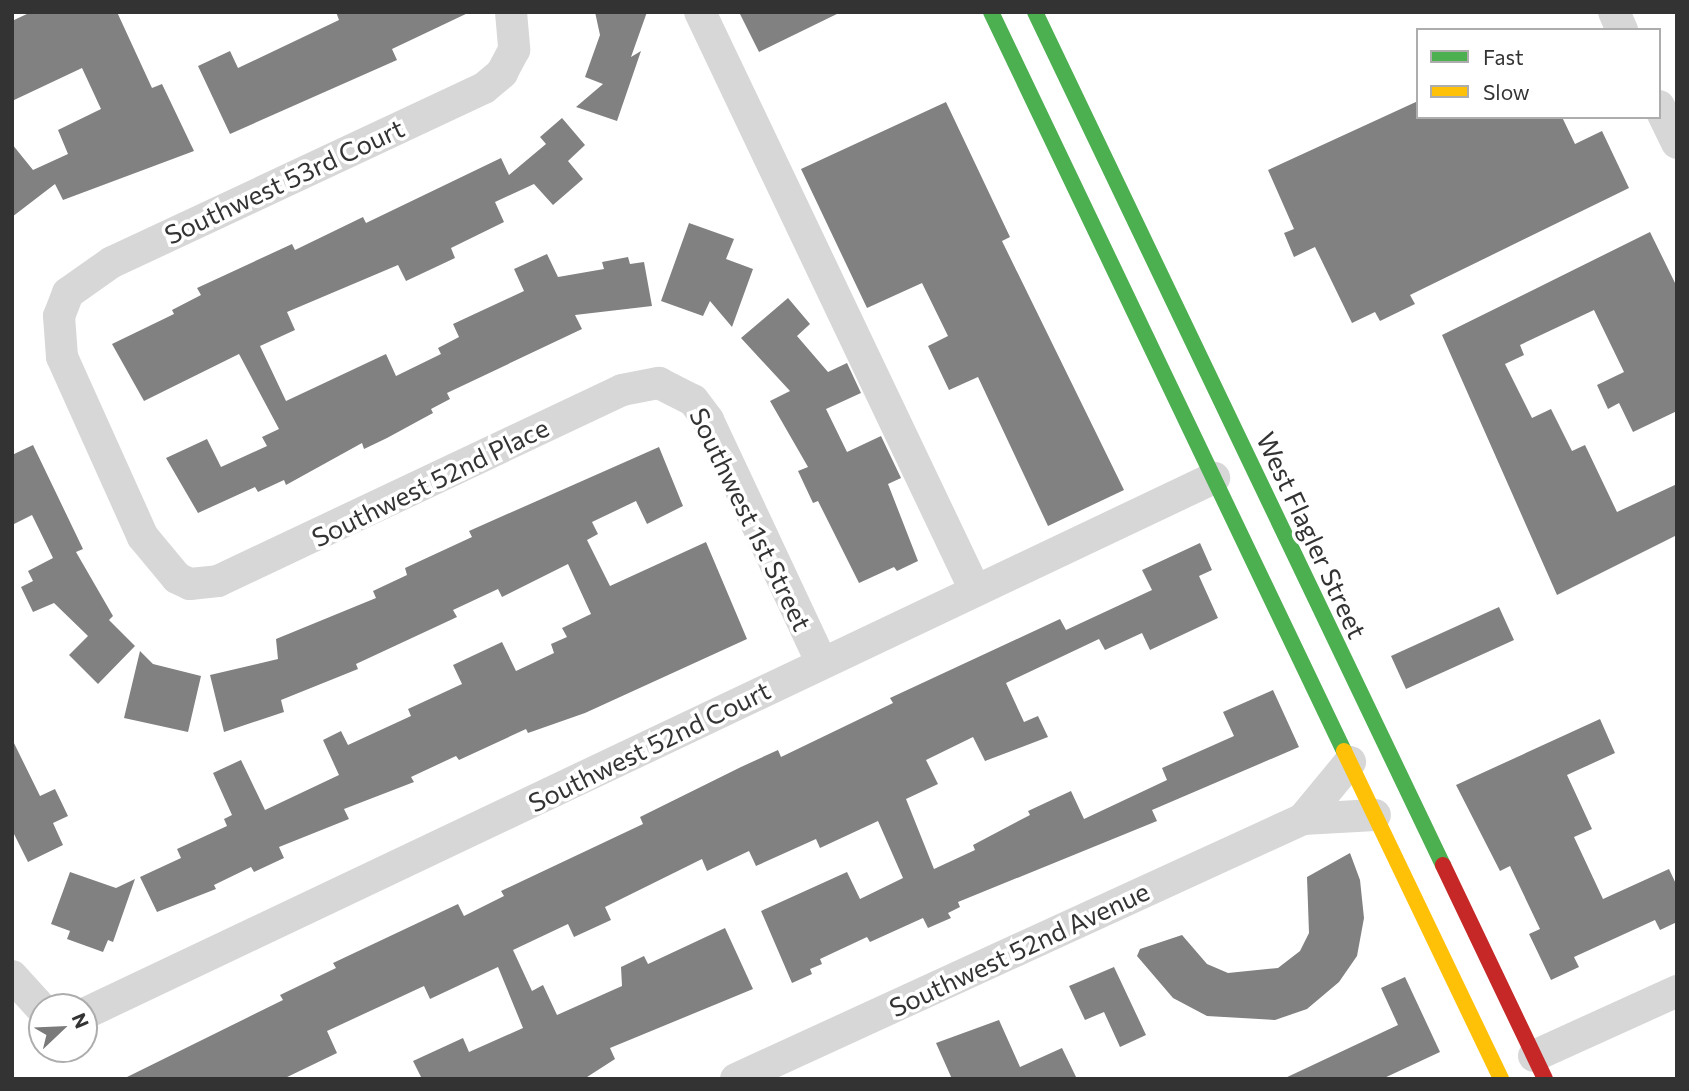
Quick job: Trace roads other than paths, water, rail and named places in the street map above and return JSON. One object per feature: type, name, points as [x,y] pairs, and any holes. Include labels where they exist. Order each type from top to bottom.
[{"type":"main road","points":[[991,12],[1461,995],[1495,1077]]},
{"type":"main road","name":"West Flagler Street","points":[[1040,14],[1069,85],[1540,1067]]},
{"type":"main road","points":[[1004,39],[1032,51],[1069,85]]},
{"type":"main road","points":[[1214,478],[1250,507],[1297,560]]},
{"type":"main road","points":[[1461,995],[1540,1067]]},
{"type":"street","name":"Southwest 53rd Court","points":[[190,584],[166,569],[143,537],[62,357],[59,316],[68,293],[94,271],[484,88],[502,73],[514,50],[511,12]]},
{"type":"street","points":[[700,12],[974,588]]},
{"type":"street","points":[[1614,12],[1621,28]]},
{"type":"street","points":[[1661,111],[1677,143]]},
{"type":"street","name":"Southwest 52nd Place","points":[[190,584],[246,570],[622,390],[648,383],[670,386]]},
{"type":"street","name":"Southwest 1st Street","points":[[670,386],[693,400],[708,420],[822,663]]},
{"type":"street","name":"Southwest 52nd Court","points":[[98,1007],[974,588],[1214,478]]},
{"type":"street","name":"Southwest 52nd Avenue","points":[[1303,819],[1350,762]]},
{"type":"street","name":"Southwest 52nd Avenue","points":[[736,1079],[1303,819],[1375,815]]},
{"type":"street","points":[[12,976],[28,994]]},
{"type":"street","points":[[1540,1067],[1677,991]]}]
